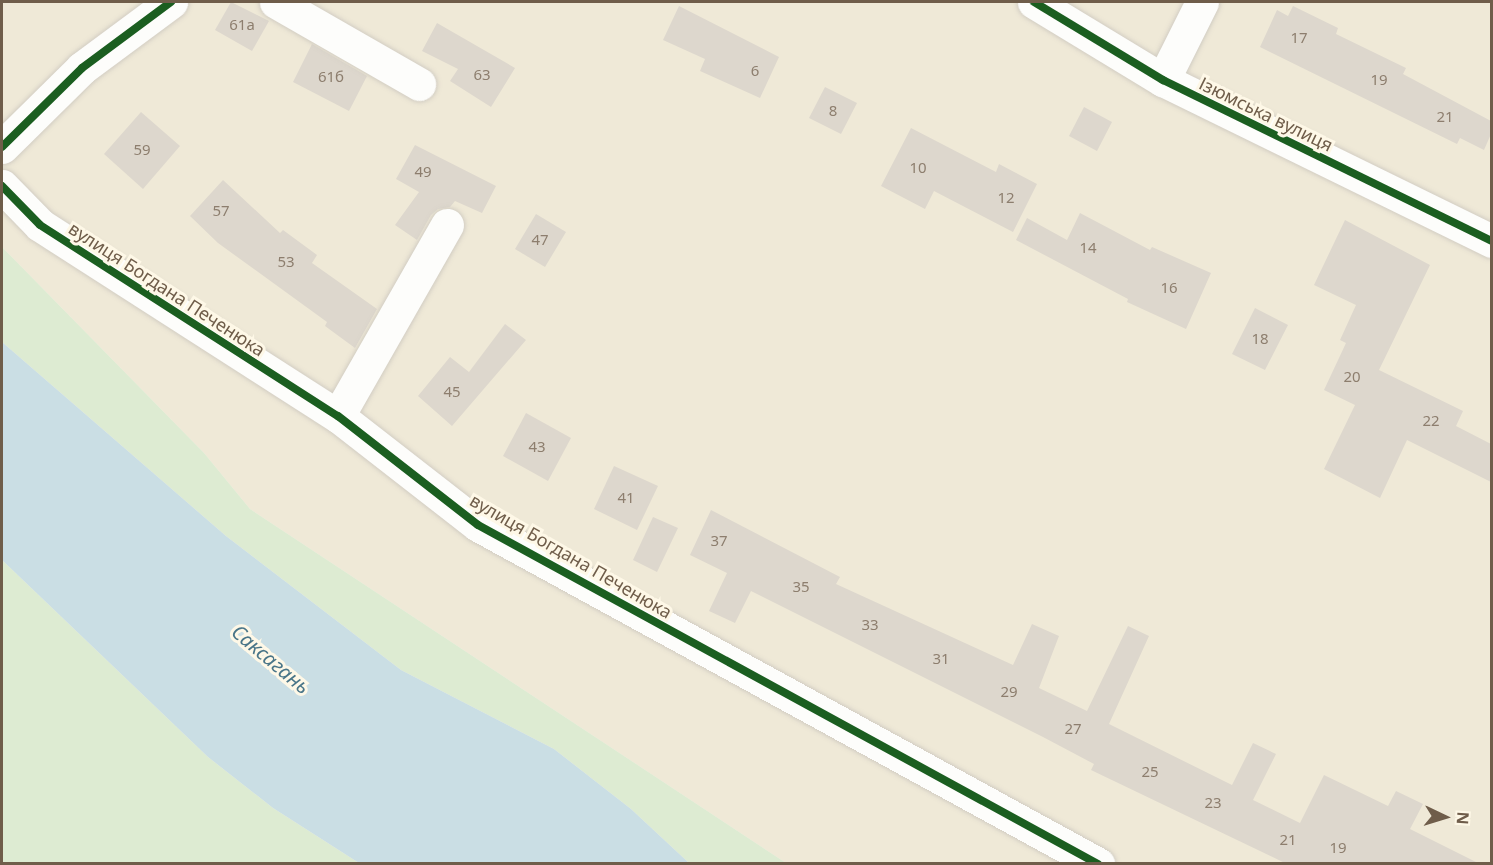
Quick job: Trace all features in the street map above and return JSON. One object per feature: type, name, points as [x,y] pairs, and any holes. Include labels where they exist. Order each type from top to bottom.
[{"type":"street","points":[[2,147],[82,68],[171,2]]},
{"type":"street","points":[[276,2],[419,84]]},
{"type":"street","name":"Ізюмська вулиця","points":[[1034,2],[1163,80],[1491,242]]},
{"type":"street","points":[[1163,80],[1202,2]]},
{"type":"street","name":"вулиця Богдана Печенюка","points":[[2,186],[40,225],[338,416],[478,525],[1098,864]]},
{"type":"street","points":[[338,416],[447,225]]},
{"type":"shaded area","points":[[2,2],[1491,2],[1491,863],[786,863],[250,509],[204,453],[2,247]]},
{"type":"green space","points":[[2,247],[204,453],[250,509],[786,863],[689,863],[631,809],[554,749],[401,670],[226,536],[2,342]]},
{"type":"green space","points":[[2,560],[208,757],[273,808],[359,863],[2,863]]},
{"type":"water","name":"Саксагань","points":[[2,342],[226,536],[401,670],[554,749],[631,809],[689,863],[359,863],[273,808],[208,757],[2,560]]},
{"type":"building","points":[[231,2],[269,21],[252,51],[215,30]]},
{"type":"building","points":[[679,6],[779,57],[760,98],[700,71],[705,59],[663,40]]},
{"type":"building","points":[[1293,6],[1338,28],[1336,34],[1406,68],[1403,74],[1491,121],[1491,134],[1484,150],[1460,138],[1457,144],[1260,47],[1277,10],[1288,16]]},
{"type":"building","points":[[437,23],[515,68],[491,107],[450,81],[458,69],[422,51]]},
{"type":"building","points":[[312,44],[367,76],[349,111],[293,82]]},
{"type":"building","points":[[825,87],[857,103],[841,134],[809,118]]},
{"type":"building","points":[[1084,107],[1112,122],[1097,151],[1069,136]]},
{"type":"building","points":[[141,112],[180,146],[143,189],[104,154]]},
{"type":"building","points":[[911,128],[996,172],[999,164],[1037,184],[1013,232],[934,191],[925,209],[881,186]]},
{"type":"building","points":[[415,145],[496,186],[482,213],[455,201],[450,207],[438,209],[431,215],[417,240],[395,225],[419,192],[396,179]]},
{"type":"building","points":[[223,180],[280,233],[283,230],[317,255],[312,263],[377,309],[355,348],[325,326],[327,322],[218,243],[190,216]]},
{"type":"building","points":[[1080,213],[1150,250],[1152,247],[1211,273],[1186,329],[1127,302],[1128,299],[1016,240],[1027,218],[1067,240]]},
{"type":"building","points":[[536,214],[566,232],[545,267],[515,249]]},
{"type":"building","points":[[1345,220],[1430,265],[1379,370],[1463,411],[1456,426],[1491,444],[1491,482],[1407,440],[1380,498],[1324,469],[1355,405],[1324,390],[1346,343],[1340,340],[1356,305],[1314,285]]},
{"type":"building","points":[[1255,308],[1288,325],[1265,370],[1232,354]]},
{"type":"building","points":[[505,324],[526,340],[452,426],[418,396],[450,357],[469,372]]},
{"type":"building","points":[[526,413],[571,438],[548,481],[503,456]]},
{"type":"building","points":[[614,466],[658,486],[637,530],[594,509]]},
{"type":"building","points":[[711,510],[840,577],[836,584],[1013,665],[1032,624],[1059,636],[1039,688],[1087,711],[1128,626],[1149,636],[1109,724],[1232,785],[1253,743],[1276,754],[1253,800],[1300,823],[1324,775],[1388,806],[1396,791],[1423,804],[1410,829],[1480,864],[1287,864],[1091,770],[1094,764],[1043,737],[751,591],[735,623],[709,611],[727,573],[690,555]]},
{"type":"building","points":[[653,517],[678,528],[657,572],[633,560]]},
{"type":"cycle path","points":[[2,147],[82,68],[171,2]]},
{"type":"cycle path","points":[[1034,2],[1163,80],[1492,241]]},
{"type":"cycle path","points":[[2,186],[40,225],[338,416],[478,525],[1098,864]]}]
